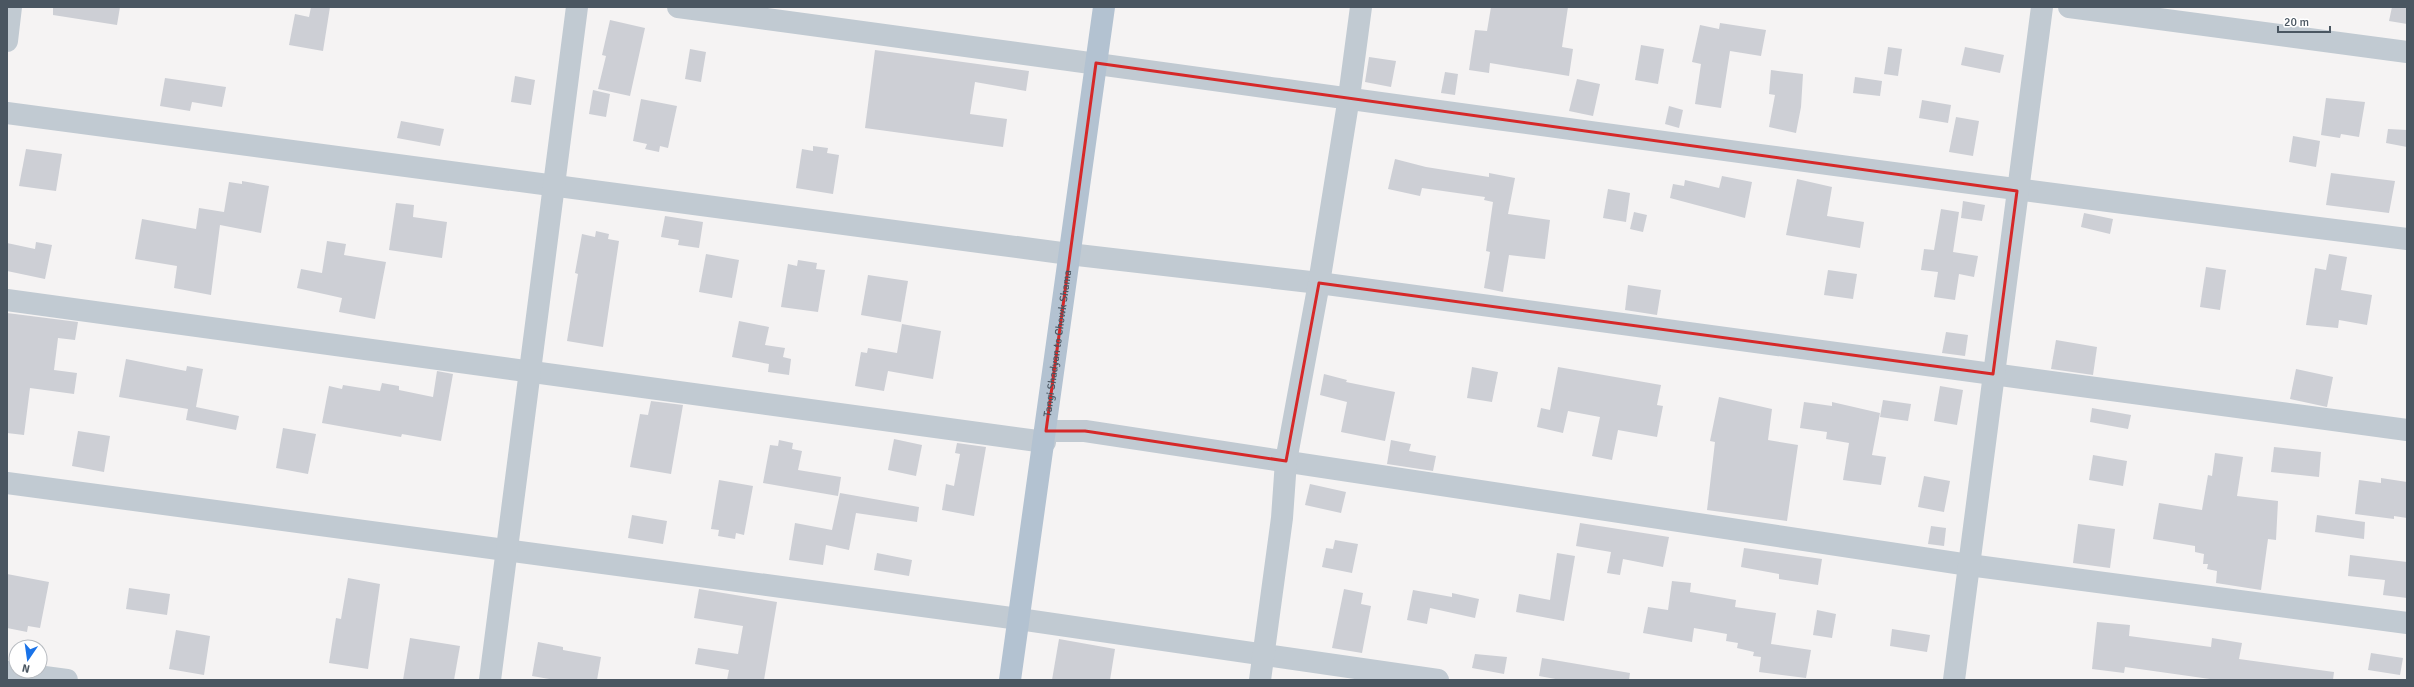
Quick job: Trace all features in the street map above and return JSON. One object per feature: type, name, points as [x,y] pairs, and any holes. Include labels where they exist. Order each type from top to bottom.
[{"type":"main road","name":"Tangi Shadyan to Chowk Shama","points":[[1010,680],[1104,7]]},
{"type":"street","points":[[7,41],[11,7]]},
{"type":"street","points":[[490,680],[577,7]]},
{"type":"street","points":[[678,7],[1096,62],[2017,191],[2407,239]]},
{"type":"street","points":[[1260,680],[1282,518],[1286,461],[1319,283],[1349,97],[1361,7]]},
{"type":"street","points":[[1954,680],[2042,7]]},
{"type":"street","points":[[2070,7],[2407,52]]},
{"type":"street","points":[[7,113],[1069,254],[1319,283],[2407,430]]},
{"type":"street","points":[[7,300],[530,372],[1045,437],[1085,431],[1969,565],[2407,623]]},
{"type":"street","points":[[7,483],[1019,619],[1264,656],[1438,680]]},
{"type":"street","points":[[7,672],[67,680]]},
{"type":"highlighted area","points":[[1096,63],[2017,191],[1993,374],[1319,283],[1286,461],[1085,431],[1046,431]]},
{"type":"building","points":[[53,7],[120,7],[117,25],[53,15]]},
{"type":"building","points":[[311,7],[330,7],[323,51],[289,45],[295,14],[309,17]]},
{"type":"building","points":[[1491,7],[1568,7],[1562,47],[1573,49],[1569,76],[1490,63],[1489,73],[1469,70],[1475,30],[1487,31]]},
{"type":"building","points":[[2392,7],[2407,7],[2407,24],[2389,21]]},
{"type":"building","points":[[610,20],[645,28],[630,96],[598,89],[606,56],[602,55]]},
{"type":"building","points":[[1720,23],[1766,30],[1761,56],[1730,51],[1721,108],[1695,104],[1701,64],[1692,62],[1700,25],[1719,29]]},
{"type":"building","points":[[1641,45],[1664,49],[1658,84],[1635,80]]},
{"type":"building","points":[[1888,47],[1902,49],[1898,76],[1884,74]]},
{"type":"building","points":[[1965,47],[2004,55],[2000,73],[1961,65]]},
{"type":"building","points":[[690,49],[706,52],[701,82],[685,79]]},
{"type":"building","points":[[875,50],[1029,71],[1026,91],[975,82],[970,114],[1007,119],[1003,147],[865,128]]},
{"type":"building","points":[[1369,57],[1396,61],[1391,87],[1365,82]]},
{"type":"building","points":[[1771,70],[1803,74],[1801,107],[1796,133],[1769,127],[1775,95],[1769,94]]},
{"type":"building","points":[[1445,72],[1458,74],[1455,95],[1441,93]]},
{"type":"building","points":[[515,76],[535,80],[531,105],[511,102]]},
{"type":"building","points":[[1855,77],[1882,81],[1880,96],[1853,93]]},
{"type":"building","points":[[165,78],[226,87],[222,107],[192,102],[190,111],[160,106]]},
{"type":"building","points":[[1577,79],[1600,84],[1593,116],[1569,111]]},
{"type":"building","points":[[593,90],[610,94],[606,117],[589,114]]},
{"type":"building","points":[[2326,98],[2365,102],[2359,137],[2341,134],[2340,138],[2321,135]]},
{"type":"building","points":[[641,99],[677,106],[668,148],[660,146],[659,152],[645,149],[647,144],[633,141]]},
{"type":"building","points":[[1922,100],[1951,105],[1948,123],[1919,118]]},
{"type":"building","points":[[1669,106],[1683,110],[1679,128],[1665,124]]},
{"type":"building","points":[[1956,117],[1979,121],[1973,156],[1949,152]]},
{"type":"building","points":[[401,121],[444,129],[440,146],[397,138]]},
{"type":"building","points":[[2388,129],[2407,130],[2407,147],[2386,143]]},
{"type":"building","points":[[2293,136],[2320,141],[2316,167],[2289,162]]},
{"type":"building","points":[[813,146],[828,148],[827,153],[839,155],[833,194],[796,188],[802,149],[813,151]]},
{"type":"building","points":[[26,149],[62,154],[56,191],[19,186]]},
{"type":"building","points":[[1395,159],[1426,167],[1489,177],[1489,173],[1515,178],[1508,214],[1550,220],[1545,259],[1509,255],[1503,292],[1484,288],[1490,252],[1486,251],[1493,202],[1484,200],[1485,197],[1422,188],[1420,196],[1388,189]]},
{"type":"building","points":[[2331,173],[2395,181],[2389,213],[2326,205]]},
{"type":"building","points":[[1722,176],[1752,182],[1745,218],[1670,198],[1673,184],[1684,186],[1685,180],[1719,188]]},
{"type":"building","points":[[1797,179],[1832,187],[1827,216],[1864,222],[1860,248],[1786,235]]},
{"type":"building","points":[[242,181],[269,186],[261,233],[220,225],[211,295],[174,288],[177,266],[135,259],[142,219],[196,229],[199,208],[224,212],[229,182],[242,184]]},
{"type":"building","points":[[1608,189],[1630,193],[1626,222],[1603,218]]},
{"type":"building","points":[[1963,201],[1985,205],[1982,221],[1961,218]]},
{"type":"building","points":[[396,203],[414,205],[413,217],[447,222],[442,258],[389,250]]},
{"type":"building","points":[[1941,209],[1959,212],[1953,252],[1978,256],[1974,277],[1959,274],[1955,300],[1934,297],[1938,272],[1921,270],[1924,249],[1934,250]]},
{"type":"building","points":[[1634,212],[1647,215],[1643,232],[1630,229]]},
{"type":"building","points":[[2084,213],[2113,219],[2110,234],[2081,227]]},
{"type":"building","points":[[665,216],[703,222],[699,248],[678,245],[679,240],[661,237]]},
{"type":"building","points":[[596,231],[609,234],[608,239],[619,241],[603,347],[567,341],[578,274],[575,273],[582,234],[595,237]]},
{"type":"building","points":[[327,241],[346,244],[344,255],[386,262],[375,319],[339,312],[342,298],[297,288],[301,269],[322,273]]},
{"type":"building","points":[[36,242],[52,245],[45,279],[7,271],[7,243],[35,249]]},
{"type":"building","points":[[706,254],[739,260],[732,298],[699,292]]},
{"type":"building","points":[[2329,254],[2347,257],[2341,290],[2372,295],[2367,325],[2339,320],[2338,328],[2306,325],[2315,268],[2326,270]]},
{"type":"building","points":[[798,260],[817,263],[816,269],[825,270],[818,312],[781,307],[788,264],[797,266]]},
{"type":"building","points":[[2206,267],[2226,270],[2220,310],[2200,307]]},
{"type":"building","points":[[1828,270],[1857,274],[1853,299],[1824,295]]},
{"type":"building","points":[[868,275],[908,281],[901,322],[861,315]]},
{"type":"building","points":[[1628,285],[1661,290],[1657,315],[1625,310]]},
{"type":"building","points":[[7,313],[78,322],[75,340],[58,338],[54,370],[77,373],[74,394],[30,388],[24,435],[7,433]]},
{"type":"building","points":[[739,321],[769,327],[765,345],[785,348],[783,357],[791,359],[789,375],[768,372],[769,364],[732,357]]},
{"type":"building","points":[[902,324],[941,331],[933,379],[888,371],[884,391],[855,386],[861,352],[867,353],[868,348],[897,353]]},
{"type":"building","points":[[1946,332],[1968,335],[1965,356],[1942,353]]},
{"type":"building","points":[[2056,340],[2097,347],[2093,375],[2051,369]]},
{"type":"building","points":[[126,359],[186,371],[187,366],[203,369],[196,407],[239,416],[236,430],[186,420],[188,409],[119,397]]},
{"type":"building","points":[[1472,367],[1498,372],[1492,402],[1467,398]]},
{"type":"building","points":[[1558,367],[1661,385],[1657,405],[1663,406],[1657,437],[1618,430],[1612,460],[1592,456],[1600,417],[1568,411],[1563,433],[1537,427],[1541,408],[1550,410]]},
{"type":"building","points":[[2296,369],[2333,377],[2327,407],[2290,399]]},
{"type":"building","points":[[437,371],[453,374],[441,441],[402,434],[401,437],[322,423],[329,386],[342,389],[343,385],[380,391],[382,383],[399,386],[399,390],[433,397]]},
{"type":"building","points":[[1324,374],[1347,380],[1346,382],[1395,392],[1385,441],[1341,432],[1347,402],[1320,395]]},
{"type":"building","points":[[1940,386],[1963,390],[1957,425],[1934,421]]},
{"type":"building","points":[[1719,397],[1772,409],[1768,440],[1798,445],[1787,521],[1707,510],[1715,442],[1710,441]]},
{"type":"building","points":[[1883,400],[1911,404],[1908,421],[1880,417]]},
{"type":"building","points":[[651,401],[683,405],[671,474],[630,467],[640,414],[648,415]]},
{"type":"building","points":[[1804,402],[1832,406],[1832,402],[1880,413],[1872,455],[1886,457],[1881,485],[1843,480],[1849,443],[1826,439],[1827,432],[1800,428]]},
{"type":"building","points":[[2092,408],[2131,415],[2128,429],[2090,422]]},
{"type":"building","points":[[283,428],[316,434],[308,474],[276,468]]},
{"type":"building","points":[[78,431],[110,436],[104,472],[72,466]]},
{"type":"building","points":[[894,439],[922,445],[916,476],[888,470]]},
{"type":"building","points":[[779,440],[793,443],[792,449],[802,451],[798,470],[841,477],[838,496],[763,483],[770,445],[778,446]]},
{"type":"building","points":[[1391,440],[1411,444],[1409,451],[1436,456],[1433,471],[1387,464]]},
{"type":"building","points":[[957,443],[986,447],[974,516],[942,510],[946,484],[954,486],[960,454],[955,453]]},
{"type":"building","points":[[2274,447],[2321,452],[2319,477],[2271,472]]},
{"type":"building","points":[[2215,453],[2243,457],[2237,496],[2278,501],[2276,540],[2268,539],[2261,590],[2216,583],[2217,571],[2207,569],[2208,564],[2203,564],[2204,554],[2195,552],[2195,546],[2153,539],[2159,503],[2202,510],[2208,475],[2212,476]]},
{"type":"building","points":[[2093,455],[2127,461],[2123,486],[2089,480]]},
{"type":"building","points":[[1924,476],[1950,481],[1944,512],[1918,507]]},
{"type":"building","points":[[2381,478],[2407,482],[2407,518],[2394,516],[2394,519],[2355,514],[2359,480],[2381,483]]},
{"type":"building","points":[[719,480],[753,486],[744,535],[736,533],[735,539],[718,536],[719,530],[711,529]]},
{"type":"building","points":[[1310,484],[1346,492],[1341,513],[1305,505]]},
{"type":"building","points":[[840,493],[919,507],[917,522],[856,513],[849,550],[826,545],[823,565],[789,560],[795,523],[832,530]]},
{"type":"building","points":[[632,515],[667,521],[663,544],[628,538]]},
{"type":"building","points":[[2317,515],[2365,522],[2364,539],[2315,532]]},
{"type":"building","points":[[1580,523],[1669,537],[1663,567],[1623,559],[1620,575],[1607,573],[1611,552],[1576,546]]},
{"type":"building","points":[[2078,524],[2115,529],[2110,568],[2073,563]]},
{"type":"building","points":[[1931,526],[1946,528],[1944,546],[1928,544]]},
{"type":"building","points":[[1335,540],[1358,544],[1352,573],[1322,567],[1326,548],[1333,549]]},
{"type":"building","points":[[1744,548],[1822,559],[1818,585],[1779,579],[1779,574],[1741,567]]},
{"type":"building","points":[[877,553],[912,560],[909,576],[874,570]]},
{"type":"building","points":[[1557,553],[1575,556],[1564,621],[1516,612],[1519,594],[1550,600]]},
{"type":"building","points":[[2350,555],[2407,562],[2407,598],[2383,595],[2385,580],[2348,576]]},
{"type":"building","points":[[7,574],[49,582],[40,628],[28,626],[27,632],[7,628]]},
{"type":"building","points":[[348,578],[380,584],[368,669],[329,663],[336,618],[341,619]]},
{"type":"building","points":[[1672,581],[1691,583],[1690,592],[1736,600],[1735,607],[1776,613],[1771,644],[1811,650],[1806,678],[1759,672],[1761,657],[1753,656],[1754,652],[1737,648],[1738,643],[1726,641],[1727,634],[1694,628],[1692,642],[1643,633],[1648,607],[1668,610]]},
{"type":"building","points":[[129,588],[170,594],[167,615],[126,609]]},
{"type":"building","points":[[699,589],[777,602],[764,680],[727,680],[729,670],[695,664],[698,648],[738,654],[743,626],[694,618]]},
{"type":"building","points":[[1344,589],[1363,593],[1361,604],[1371,606],[1362,653],[1332,648]]},
{"type":"building","points":[[1413,590],[1452,597],[1452,593],[1479,599],[1475,618],[1430,608],[1427,624],[1407,620]]},
{"type":"building","points":[[1817,610],[1836,614],[1832,638],[1813,635]]},
{"type":"building","points":[[2097,622],[2130,625],[2129,636],[2211,647],[2212,638],[2242,643],[2239,659],[2334,672],[2333,680],[2217,680],[2125,667],[2124,673],[2092,669]]},
{"type":"building","points":[[1892,629],[1930,635],[1927,652],[1890,646]]},
{"type":"building","points":[[176,630],[210,636],[204,675],[169,669]]},
{"type":"building","points":[[410,638],[460,646],[454,680],[403,680]]},
{"type":"building","points":[[1059,639],[1115,649],[1110,680],[1052,680]]},
{"type":"building","points":[[538,642],[563,647],[563,650],[601,657],[597,680],[555,680],[532,676]]},
{"type":"building","points":[[2371,653],[2403,658],[2400,675],[2368,670]]},
{"type":"building","points":[[1475,654],[1507,657],[1504,674],[1472,668]]},
{"type":"building","points":[[1542,658],[1630,673],[1629,680],[1561,680],[1539,676]]}]
